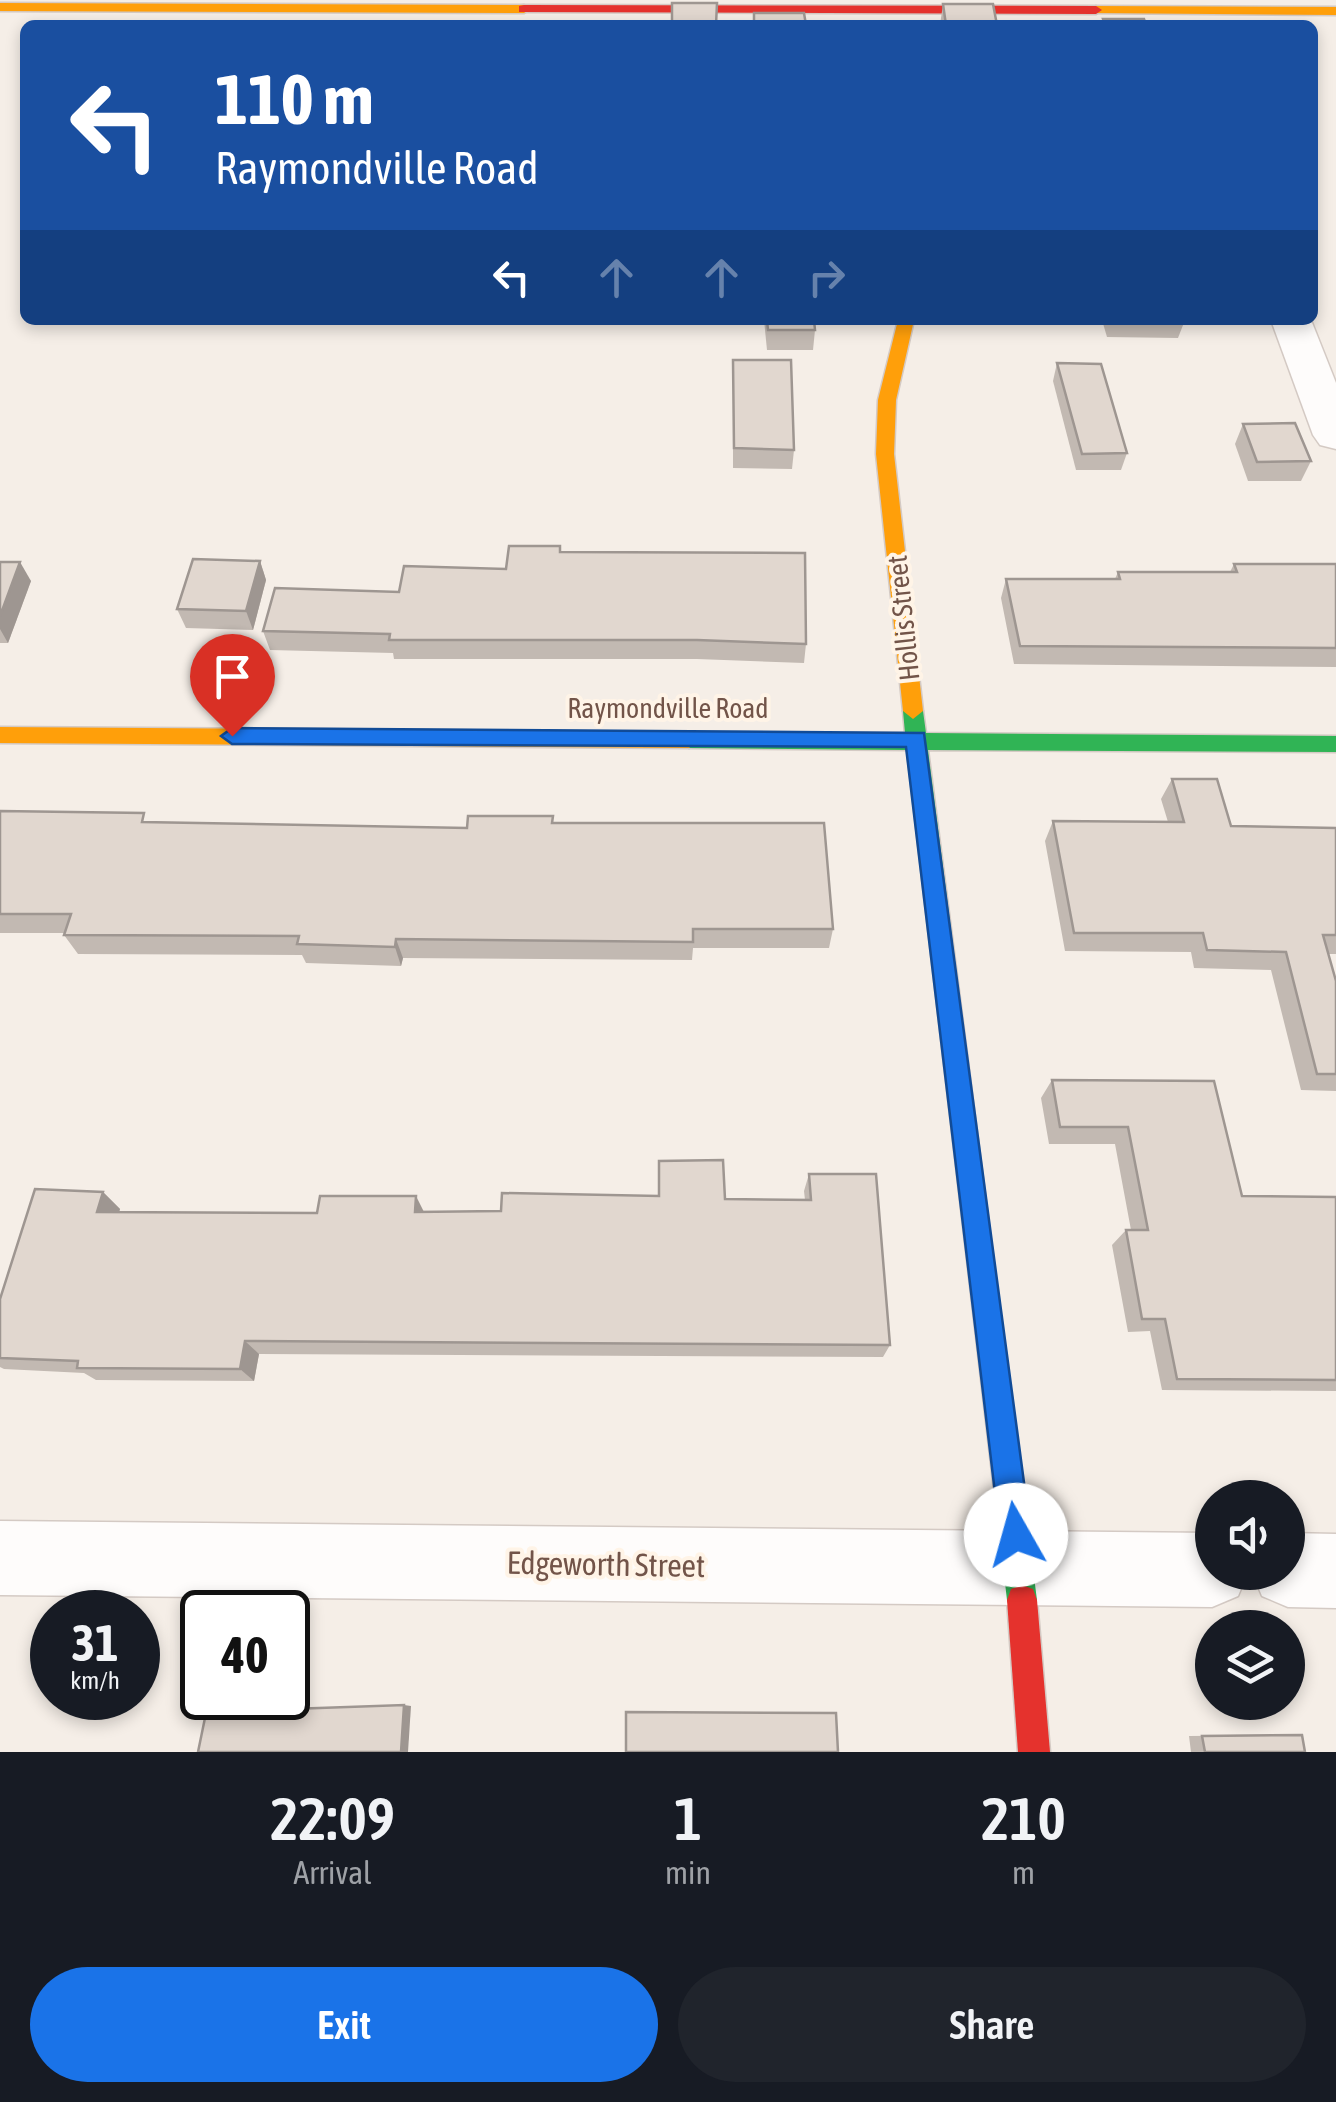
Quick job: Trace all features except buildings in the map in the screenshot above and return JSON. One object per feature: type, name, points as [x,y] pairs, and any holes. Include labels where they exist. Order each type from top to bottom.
[{"type":"street","points":[[0,6],[875,18],[1091,5],[1174,18],[1336,11]]},
{"type":"street","name":"Hollis Street","points":[[905,325],[884,427],[916,738],[1020,1569],[1034,1752]]},
{"type":"street","points":[[1293,325],[1335,434]]},
{"type":"street","name":"Raymondville Road","points":[[0,735],[916,738],[1336,744]]},
{"type":"street","name":"Edgeworth Street","points":[[0,1558],[1195,1570]]},
{"type":"street","points":[[1305,1570],[1336,1571]]},
{"type":"traffic: fast","points":[[913,711],[1022,1600]]},
{"type":"traffic: fast","points":[[689,740],[1336,744]]},
{"type":"traffic: slow","points":[[0,7],[524,9]]},
{"type":"traffic: slow","points":[[1096,10],[1336,11]]},
{"type":"traffic: slow","points":[[905,325],[887,400],[885,454],[913,711]]},
{"type":"traffic: slow","points":[[0,735],[689,740]]},
{"type":"traffic: jam","points":[[524,9],[1096,10]]},
{"type":"traffic: jam","points":[[1022,1600],[1034,1752]]},
{"type":"route","points":[[232,736],[916,738],[1016,1535]]}]
